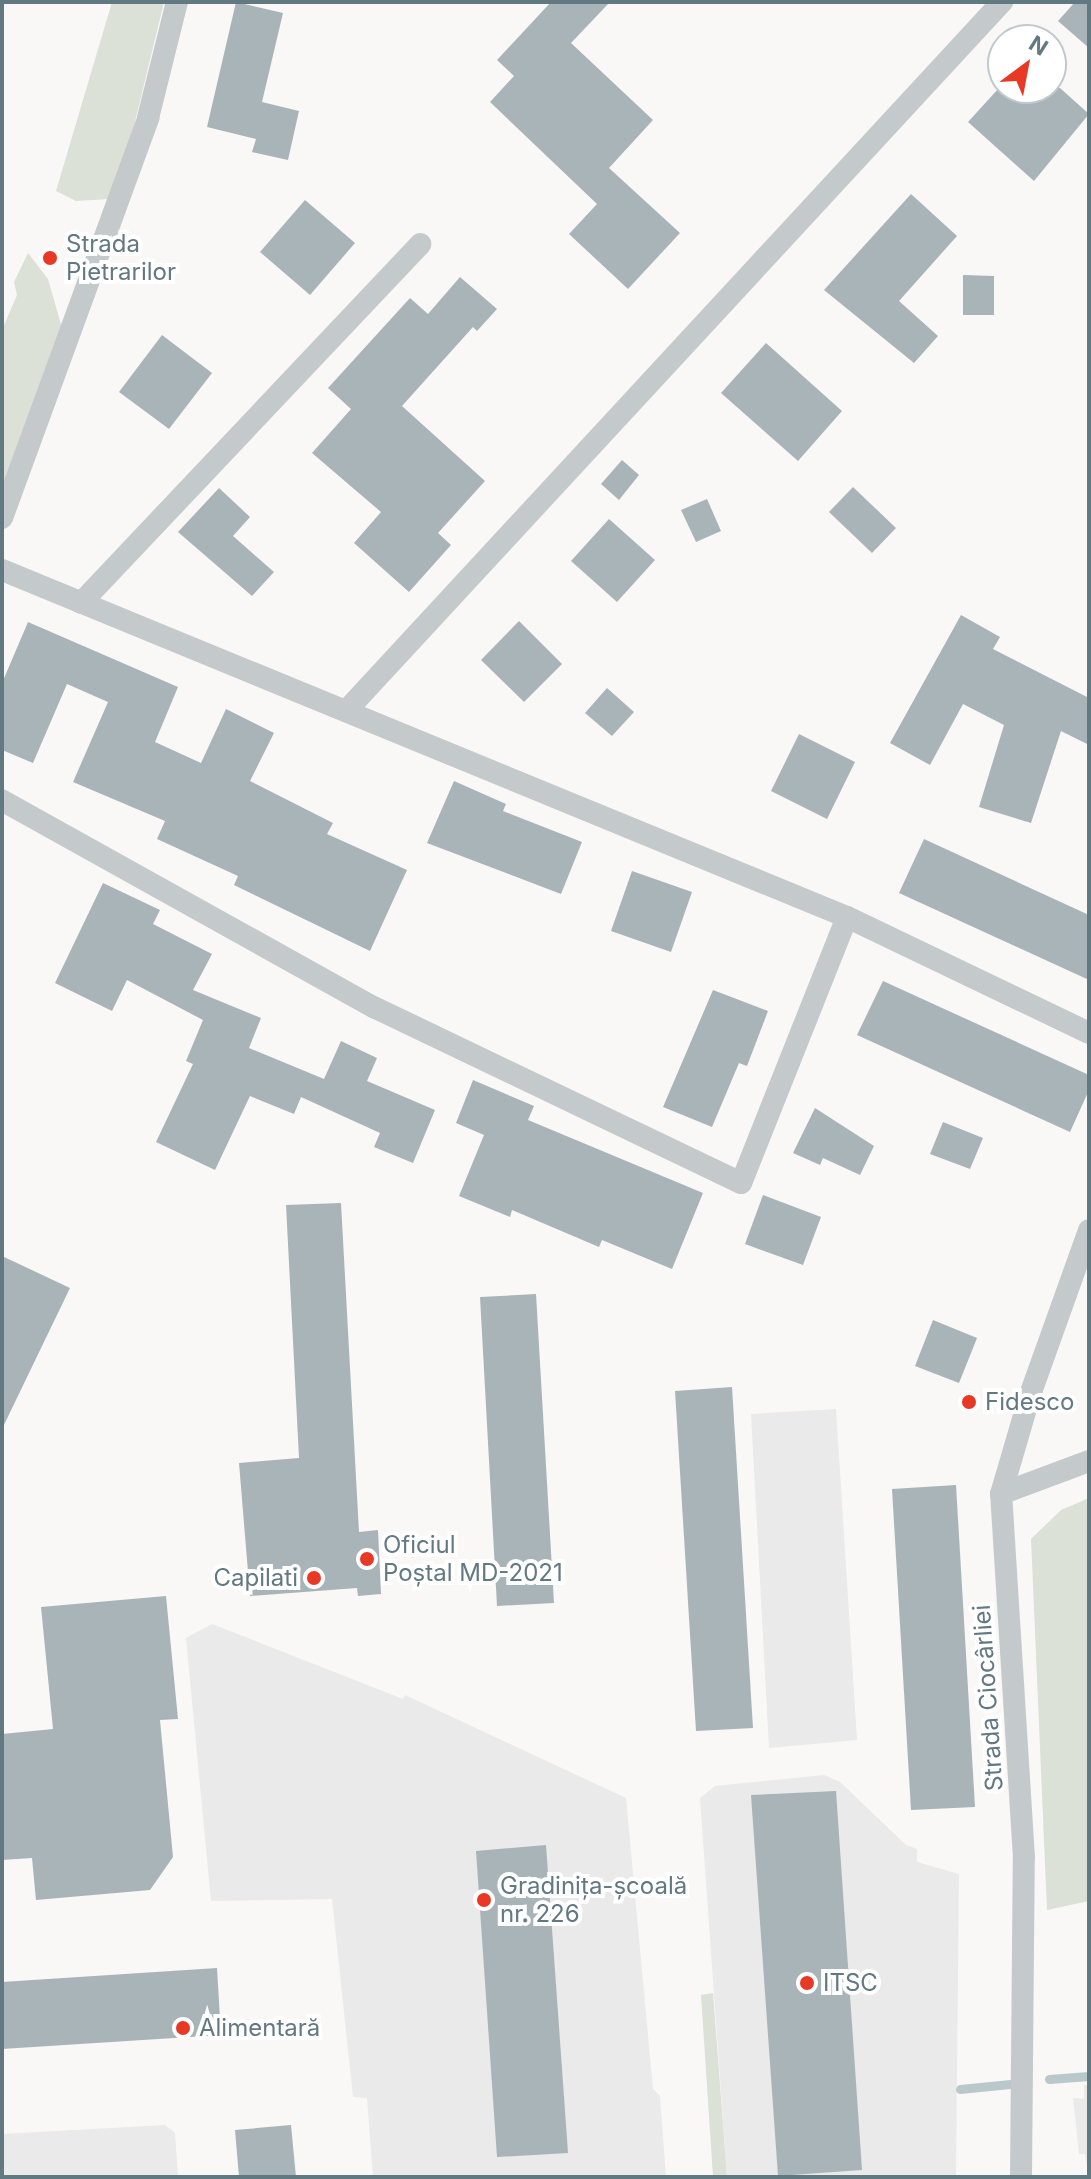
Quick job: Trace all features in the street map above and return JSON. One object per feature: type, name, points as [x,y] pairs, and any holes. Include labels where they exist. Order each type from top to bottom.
[{"type":"street","points":[[2,518],[148,118],[177,2]]},
{"type":"street","points":[[347,710],[1002,2]]},
{"type":"street","points":[[81,603],[421,244]]},
{"type":"street","points":[[2,570],[847,917],[1089,1033]]},
{"type":"street","points":[[2,800],[375,1008],[741,1183],[847,917]]},
{"type":"street","name":"Strada Ciocârliei","points":[[1021,2177],[1024,1858],[1001,1494],[1030,1395],[1089,1230]]},
{"type":"street","points":[[1001,1494],[1089,1461]]},
{"type":"shaded area","points":[[112,2],[164,2],[129,147],[110,199],[76,201],[56,191]]},
{"type":"shaded area","points":[[28,253],[48,279],[62,328],[2,487],[2,330],[17,295],[14,282]]},
{"type":"shaded area","points":[[836,1409],[857,1740],[769,1748],[751,1414]]},
{"type":"shaded area","points":[[1089,1498],[1089,1901],[1047,1910],[1031,1539],[1061,1510]]},
{"type":"shaded area","name":"Gradinița-școală nr. 226","points":[[212,1624],[403,1699],[405,1695],[626,1798],[653,2089],[660,2096],[666,2177],[373,2177],[367,2098],[353,2097],[332,1899],[211,1901],[186,1638]]},
{"type":"shaded area","points":[[824,1775],[840,1782],[906,1845],[917,1849],[917,1862],[959,1874],[956,2177],[727,2177],[700,1798],[715,1786]]},
{"type":"shaded area","points":[[713,1993],[727,2177],[713,2177],[701,1995]]},
{"type":"shaded area","points":[[1084,2085],[1089,2085],[1089,2177],[1085,2154],[1079,2154],[1073,2098],[1084,2099]]},
{"type":"shaded area","points":[[165,2125],[175,2133],[178,2177],[2,2177],[2,2134]]},
{"type":"building","points":[[236,2],[283,13],[262,102],[299,111],[288,160],[252,152],[256,139],[207,127]]},
{"type":"building","points":[[551,2],[610,2],[571,43],[653,120],[609,168],[680,233],[628,289],[569,234],[597,204],[490,102],[514,76],[497,60]]},
{"type":"building","points":[[1075,2],[1089,2],[1089,48],[1067,29],[1067,24],[1058,21]]},
{"type":"building","points":[[1067,94],[1089,114],[1034,181],[968,122],[987,101],[987,104],[1067,104]]},
{"type":"building","points":[[911,194],[957,236],[899,301],[938,336],[914,363],[824,290]]},
{"type":"building","points":[[305,200],[355,243],[310,295],[260,252]]},
{"type":"building","points":[[963,275],[994,276],[994,315],[963,315]]},
{"type":"building","points":[[460,277],[497,309],[477,331],[473,327],[402,406],[485,481],[438,533],[451,545],[409,592],[354,543],[381,512],[312,453],[351,409],[328,388],[410,298],[428,314]]},
{"type":"building","points":[[162,335],[212,373],[169,429],[119,392]]},
{"type":"building","points":[[766,343],[842,411],[798,461],[721,393]]},
{"type":"building","points":[[622,460],[639,475],[619,500],[601,484]]},
{"type":"building","points":[[853,487],[896,528],[872,553],[829,512]]},
{"type":"building","points":[[219,488],[250,517],[233,536],[274,572],[252,596],[178,532]]},
{"type":"building","points":[[707,499],[721,531],[696,542],[681,510]]},
{"type":"building","points":[[609,519],[655,560],[617,602],[571,561]]},
{"type":"building","points":[[961,615],[1000,637],[993,649],[1089,698],[1089,745],[1061,731],[1031,823],[979,807],[1004,725],[963,704],[930,765],[890,743]]},
{"type":"building","points":[[519,621],[562,664],[524,702],[481,660]]},
{"type":"building","points":[[28,622],[178,687],[155,742],[201,763],[226,709],[274,733],[250,781],[333,823],[327,834],[407,870],[370,951],[234,885],[238,876],[157,839],[165,821],[73,782],[108,702],[67,684],[33,763],[2,750],[2,683]]},
{"type":"building","points":[[607,688],[634,712],[612,736],[585,713]]},
{"type":"building","points":[[799,734],[855,762],[827,819],[771,791]]},
{"type":"building","points":[[454,781],[506,804],[503,811],[582,842],[561,894],[427,843]]},
{"type":"building","points":[[924,839],[1089,915],[1089,980],[899,893]]},
{"type":"building","points":[[632,871],[692,892],[671,952],[611,931]]},
{"type":"building","points":[[103,883],[160,910],[153,924],[212,954],[193,990],[261,1018],[249,1048],[324,1079],[341,1041],[377,1058],[367,1081],[435,1110],[413,1163],[374,1147],[380,1133],[301,1097],[294,1114],[250,1096],[215,1170],[156,1142],[193,1064],[186,1061],[203,1020],[127,980],[112,1011],[55,983]]},
{"type":"building","points":[[883,981],[1089,1075],[1089,1090],[1070,1132],[857,1035]]},
{"type":"building","points":[[713,990],[768,1011],[747,1066],[739,1063],[712,1127],[663,1107]]},
{"type":"building","points":[[473,1080],[534,1106],[528,1120],[703,1193],[672,1269],[602,1240],[599,1247],[512,1210],[510,1217],[459,1196],[484,1135],[456,1123]]},
{"type":"building","points":[[815,1108],[874,1146],[860,1175],[823,1158],[820,1165],[793,1153]]},
{"type":"building","points":[[943,1122],[983,1138],[970,1169],[930,1154]]},
{"type":"building","points":[[763,1195],[821,1217],[803,1265],[745,1244]]},
{"type":"building","points":[[341,1203],[359,1532],[378,1530],[381,1594],[358,1596],[357,1588],[250,1596],[239,1463],[299,1458],[286,1205]]},
{"type":"building","points":[[2,1256],[70,1288],[2,1429]]},
{"type":"building","points":[[536,1294],[554,1603],[497,1606],[480,1297]]},
{"type":"building","points":[[933,1320],[977,1338],[959,1383],[915,1366]]},
{"type":"building","points":[[732,1387],[753,1728],[696,1731],[675,1391]]},
{"type":"building","points":[[956,1485],[975,1807],[911,1810],[892,1489]]},
{"type":"building","points":[[166,1596],[178,1719],[160,1720],[173,1857],[150,1890],[36,1900],[32,1858],[2,1860],[2,1734],[53,1729],[41,1607]]},
{"type":"building","name":"ITSC","points":[[836,1791],[862,2170],[778,2176],[751,1795]]},
{"type":"building","points":[[546,1845],[568,2153],[497,2157],[476,1851]]},
{"type":"building","points":[[217,1968],[221,2035],[2,2049],[2,1982]]},
{"type":"building","points":[[291,2125],[296,2177],[239,2177],[235,2130]]},
{"type":"waterway","points":[[1049,2079],[1089,2076]]},
{"type":"waterway","points":[[960,2089],[1020,2083]]},
{"type":"place","name":"Strada Pietrarilor","points":[[50,258]]},
{"type":"place","name":"Fidesco","points":[[969,1402]]},
{"type":"place","name":"Oficiul Poștal MD-2021","points":[[367,1559]]},
{"type":"place","name":"Capilati","points":[[314,1578]]},
{"type":"place","name":"Gradinița-școală nr. 226","points":[[484,1900]]},
{"type":"place","name":"ITSC","points":[[807,1983]]},
{"type":"place","name":"Alimentară","points":[[183,2028]]}]
